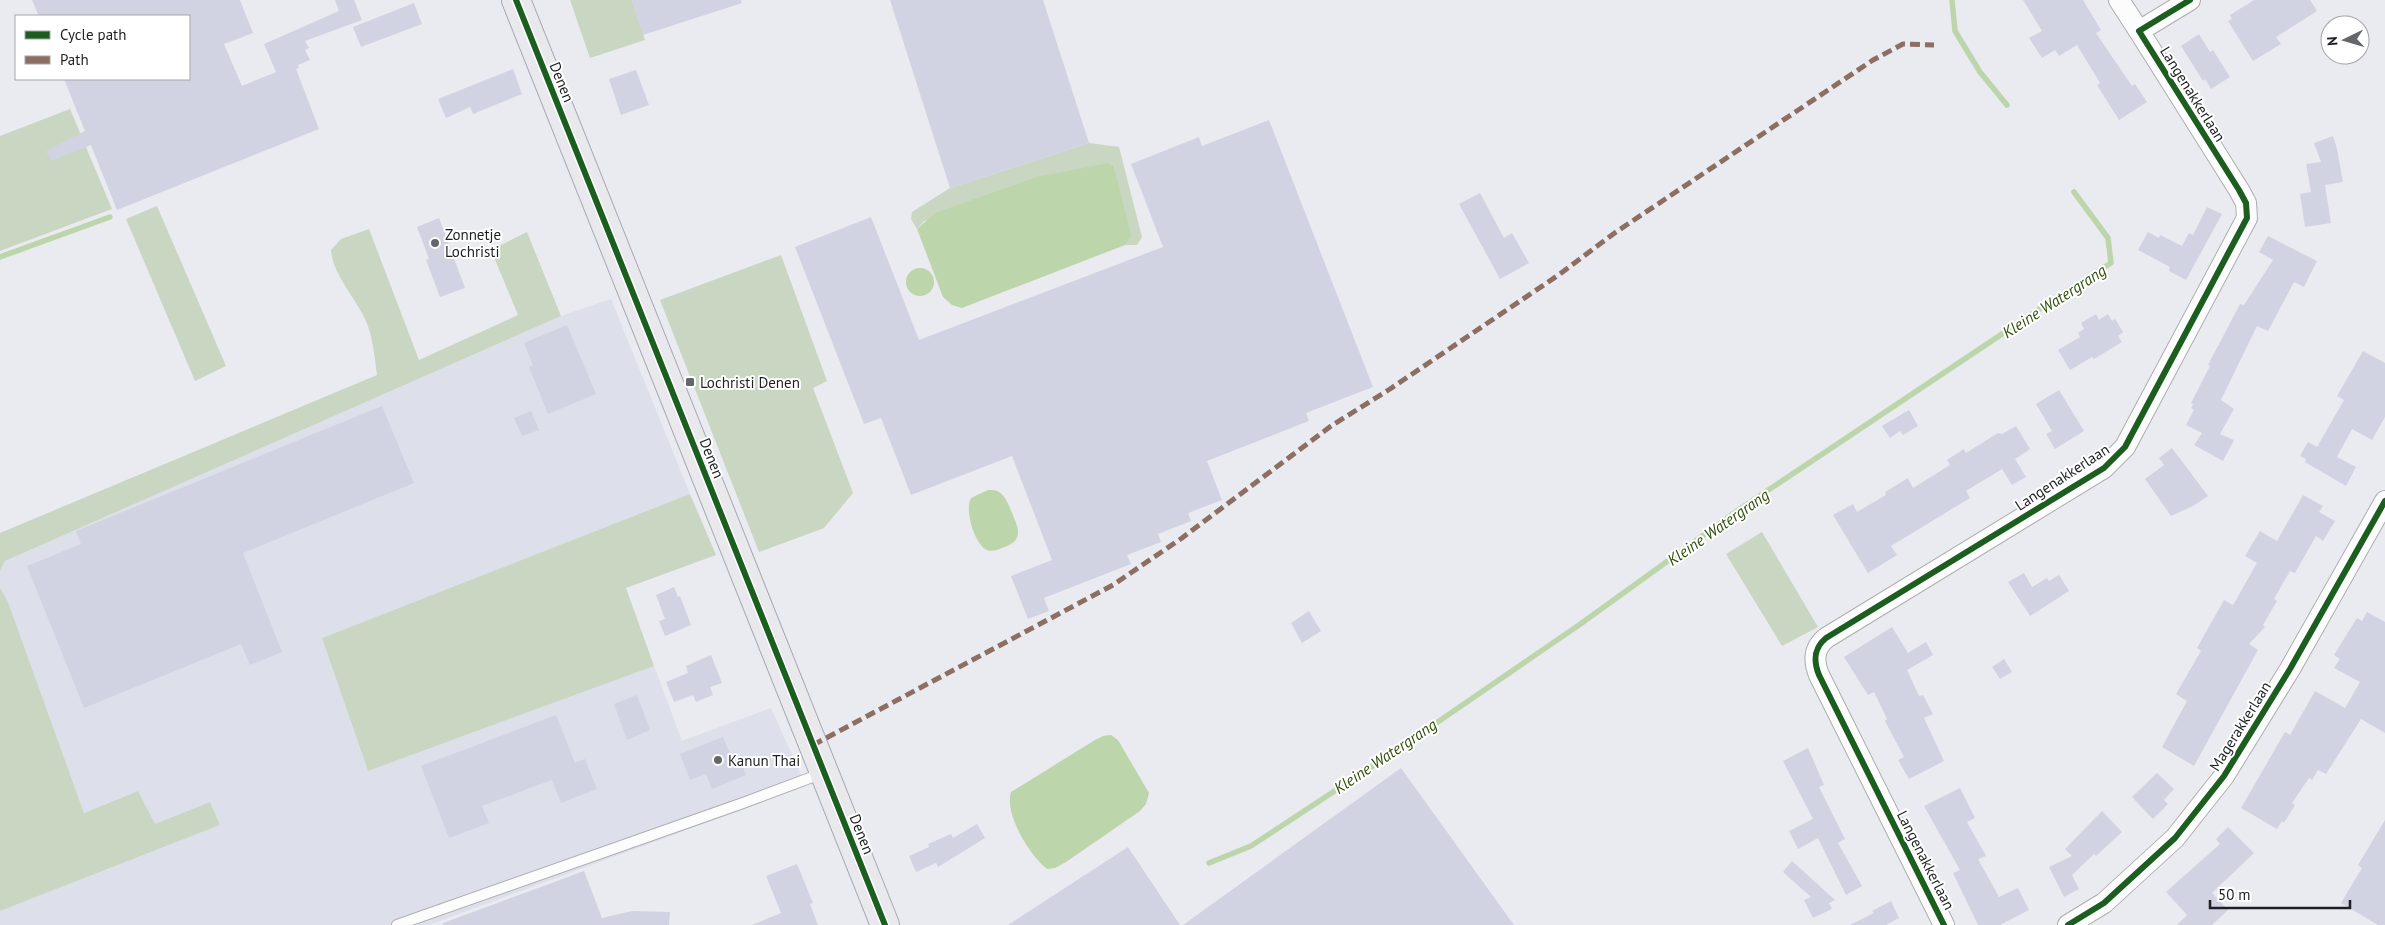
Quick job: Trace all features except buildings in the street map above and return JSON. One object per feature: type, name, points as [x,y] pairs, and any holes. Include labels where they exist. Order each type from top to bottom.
[{"type":"main road","name":"Denen","points":[[516,0],[885,925]]},
{"type":"street","name":"Langenakkerlaan","points":[[1944,925],[1819,675],[1815,658],[1820,643],[1826,638],[2104,468],[2118,456],[2125,447],[2244,227],[2247,218],[2246,203],[2119,0]]},
{"type":"street","points":[[2139,31],[2190,0]]},
{"type":"street","name":"Magerakkerlaan","points":[[2068,925],[2104,903],[2175,838],[2224,776],[2290,670],[2385,501]]},
{"type":"lane","points":[[397,925],[743,803],[824,772]]},
{"type":"shaded area","points":[[570,0],[632,0],[645,40],[590,58]]},
{"type":"shaded area","points":[[70,109],[112,209],[0,251],[0,136]]},
{"type":"shaded area","points":[[1089,143],[1119,147],[1142,237],[1137,245],[1125,245],[1130,236],[1114,166],[1109,163],[924,221],[917,229],[911,219],[912,212],[950,188]]},
{"type":"shaded area","points":[[1109,163],[1114,166],[1131,236],[1125,245],[962,308],[952,305],[943,297],[917,229],[935,213],[1037,177]]},
{"type":"shaded area","points":[[157,206],[226,366],[195,381],[126,219]]},
{"type":"shaded area","points":[[369,229],[419,360],[518,315],[491,250],[527,232],[561,316],[5,561],[0,571],[0,533],[377,375],[373,344],[368,326],[336,269],[331,250],[341,239]]},
{"type":"shaded area","points":[[781,255],[827,381],[813,388],[853,493],[824,528],[759,552],[660,300]]},
{"type":"shaded area","points":[[920,268],[930,272],[934,282],[930,292],[920,296],[910,292],[906,282],[910,272]]},
{"type":"shaded area","points":[[611,299],[690,494],[322,638],[368,771],[654,666],[682,741],[771,708],[806,786],[429,925],[0,925],[0,911],[220,825],[210,802],[154,825],[138,791],[84,813],[8,602],[0,588],[0,571],[5,561],[561,316]]},
{"type":"shaded area","points":[[988,490],[1000,492],[1005,497],[1018,532],[1015,541],[1010,545],[993,551],[987,550],[978,541],[972,527],[969,510],[971,498]]},
{"type":"shaded area","points":[[690,494],[716,555],[626,588],[654,666],[368,771],[322,638]]},
{"type":"shaded area","points":[[1762,532],[1818,627],[1782,646],[1726,554]]},
{"type":"shaded area","points":[[0,588],[8,602],[84,813],[138,791],[155,824],[210,802],[220,825],[0,911]]},
{"type":"shaded area","points":[[1111,735],[1118,740],[1149,793],[1146,804],[1140,811],[1066,862],[1055,868],[1047,869],[1033,855],[1020,834],[1011,811],[1011,792],[1095,740]]},
{"type":"waterway","name":"Kleine Watergrang","points":[[1952,0],[1955,31],[1980,72],[2007,105]]},
{"type":"waterway","name":"Kleine Watergrang","points":[[1209,863],[1251,846],[1397,750],[1579,625],[1737,511],[2111,263],[2108,238],[2074,192]]},
{"type":"waterway","points":[[0,257],[110,217]]},
{"type":"marked path","points":[[813,745],[1113,585],[1182,538],[1331,426],[1390,389],[1560,274],[1616,232],[1873,60],[1903,44],[1934,45]]},
{"type":"cycle path","points":[[516,0],[885,925]]},
{"type":"cycle path","points":[[1944,925],[1819,675],[1815,659],[1817,650],[1826,638],[2104,468],[2125,447],[2247,218],[2246,203],[2239,190],[2139,31],[2190,0]]},
{"type":"cycle path","points":[[2068,925],[2104,903],[2175,838],[2224,776],[2290,669],[2385,501]]},
{"type":"place","name":"Zonnetje Lochristi","points":[[435,243]]},
{"type":"place","name":"Lochristi Denen","points":[[690,382]]},
{"type":"place","name":"Kanun Thai","points":[[718,760]]}]
